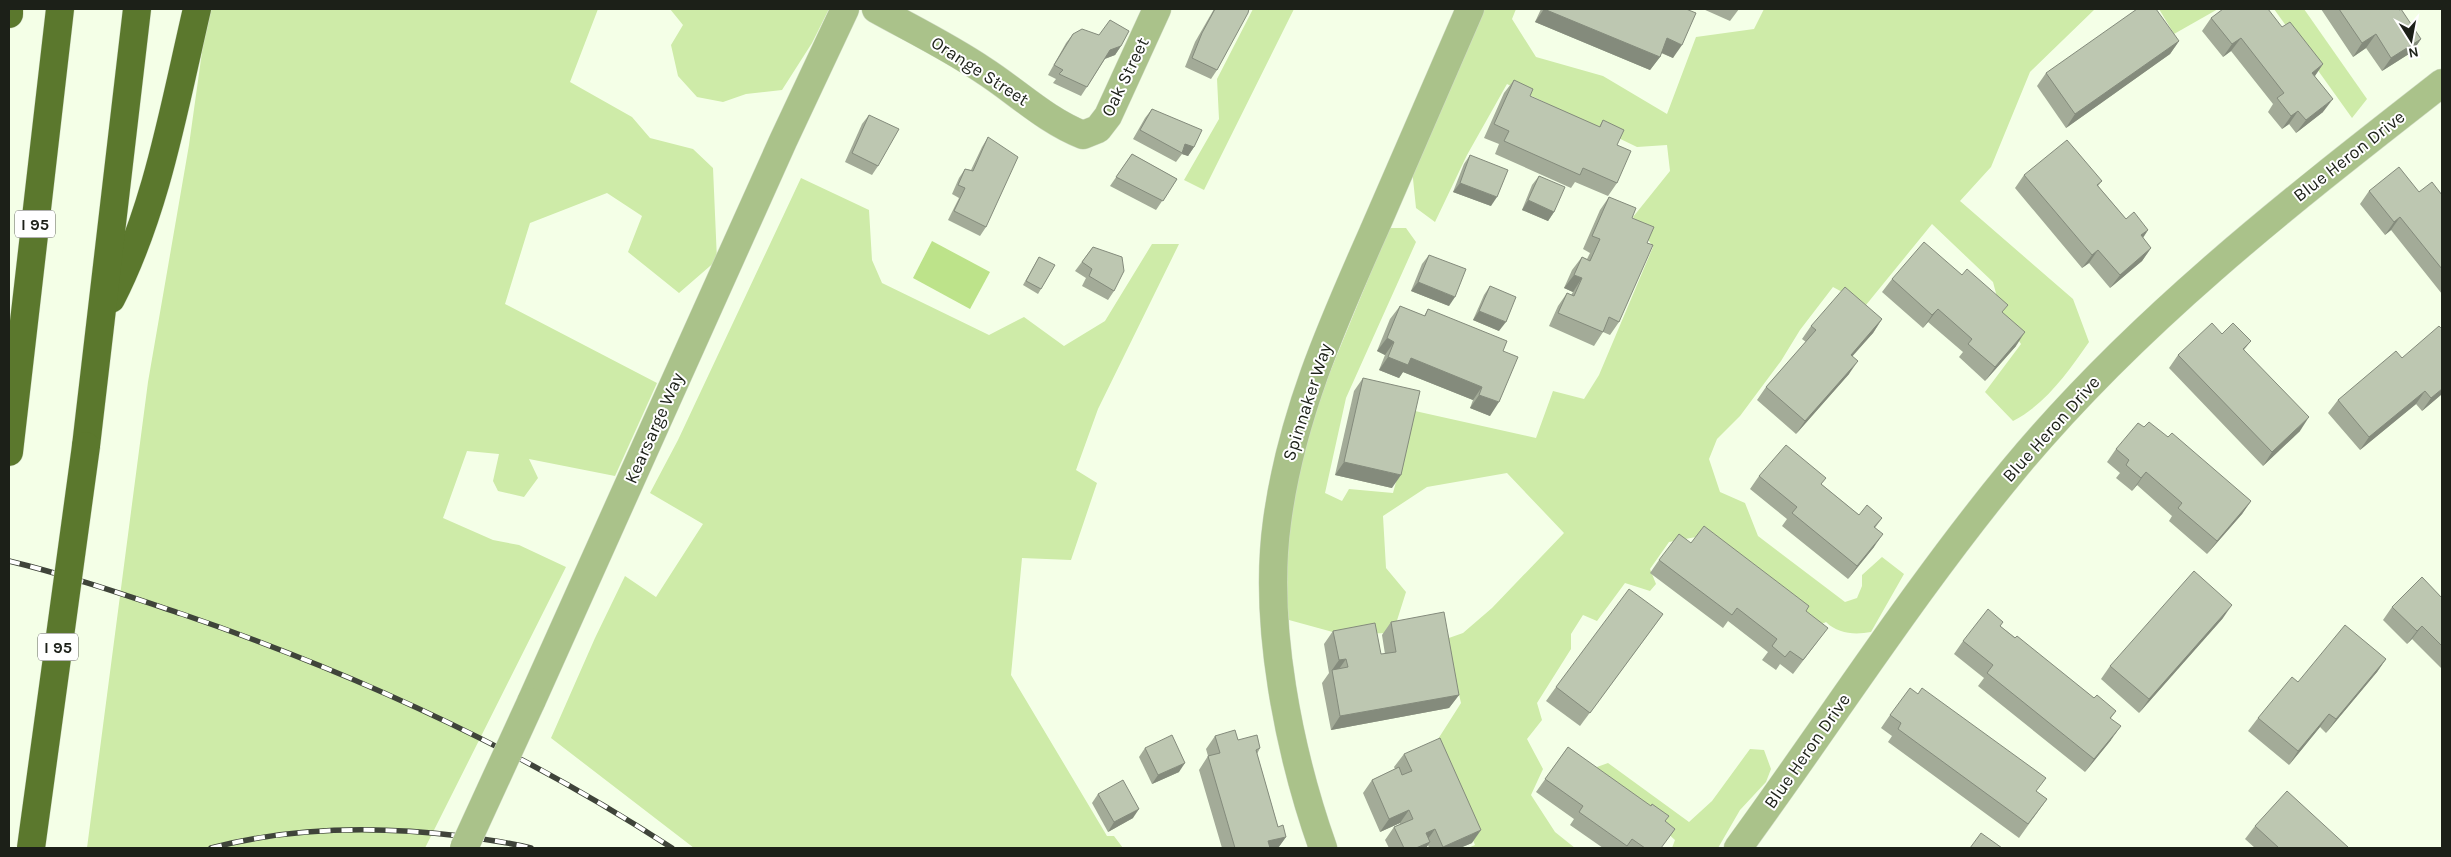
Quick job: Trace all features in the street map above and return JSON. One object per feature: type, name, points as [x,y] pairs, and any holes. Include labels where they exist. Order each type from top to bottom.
[{"type":"highway","points":[[9,9],[9,14]]},
{"type":"highway","name":"I 95","points":[[10,445],[60,9]]},
{"type":"highway","name":"I 95","points":[[31,848],[86,446],[137,9]]},
{"type":"highway","points":[[102,316],[129,264],[147,215],[197,9]]},
{"type":"street","name":"Kearsarge Way","points":[[464,848],[783,141],[845,9]]},
{"type":"street","name":"Orange Street","points":[[876,9],[968,61],[1051,119],[1083,134]]},
{"type":"street","name":"Oak Street","points":[[1083,134],[1098,129],[1108,116],[1131,51],[1157,9]]},
{"type":"street","name":"Spinnaker Way","points":[[1323,848],[1296,760],[1286,713],[1280,669],[1275,616],[1274,554],[1284,474],[1302,404],[1335,319],[1470,9]]},
{"type":"street","name":"Blue Heron Drive","points":[[1738,848],[1901,615],[2009,475],[2064,413],[2219,261],[2442,83]]},
{"type":"shaded area","points":[[208,9],[598,9],[570,82],[632,117],[650,138],[693,149],[713,168],[717,260],[679,293],[628,252],[642,216],[607,193],[530,223],[505,304],[657,383],[615,476],[529,459],[538,478],[524,497],[498,491],[493,481],[499,454],[467,451],[443,518],[493,540],[519,545],[566,567],[425,848],[87,848],[148,382],[189,145]]},
{"type":"shaded area","points":[[670,9],[829,9],[812,43],[782,90],[746,94],[723,102],[697,97],[678,76],[671,45],[683,25]]},
{"type":"shaded area","points":[[1253,9],[1294,9],[1204,190],[1184,180],[1219,119],[1217,79]]},
{"type":"shaded area","points":[[1475,9],[1516,9],[1512,19],[1536,57],[1603,76],[1667,114],[1696,37],[1754,29],[1764,9],[2095,9],[2030,72],[1991,167],[1960,201],[2073,299],[2089,342],[2056,386],[2036,406],[2013,421],[1985,392],[2021,344],[2002,316],[1993,282],[1932,224],[1866,305],[1833,287],[1800,330],[1781,361],[1740,416],[1717,439],[1709,459],[1720,492],[1745,503],[1758,536],[1845,602],[1857,598],[1862,586],[1862,575],[1882,557],[1904,574],[1871,632],[1847,633],[1836,629],[1826,622],[1814,628],[1696,537],[1669,542],[1650,569],[1656,584],[1650,591],[1625,583],[1597,621],[1583,615],[1571,634],[1571,649],[1537,703],[1542,720],[1527,739],[1543,769],[1531,795],[1555,832],[1575,848],[1468,848],[1475,845],[1433,747],[1461,703],[1446,639],[1463,633],[1492,608],[1564,533],[1507,473],[1427,487],[1383,516],[1386,568],[1406,592],[1393,633],[1340,634],[1289,620],[1284,588],[1293,475],[1330,372],[1389,228],[1406,228],[1416,242],[1346,398],[1325,493],[1342,501],[1349,489],[1393,493],[1415,411],[1536,438],[1553,391],[1584,399],[1599,375],[1653,247],[1633,217],[1670,171],[1667,145],[1637,147],[1507,84],[1467,155],[1435,222],[1416,208],[1412,169]]},
{"type":"shaded area","points":[[2159,9],[2218,9],[2174,34]]},
{"type":"shaded area","points":[[2274,9],[2304,9],[2367,99],[2352,118]]},
{"type":"shaded area","points":[[801,178],[869,210],[872,260],[882,283],[989,335],[1024,317],[1064,346],[1105,321],[1152,244],[1179,244],[1098,409],[1076,470],[1097,483],[1071,560],[1022,558],[1011,675],[1107,836],[1114,836],[1123,848],[694,848],[551,738],[595,638],[625,576],[656,597],[703,524],[650,493],[678,440]]},
{"type":"shaded area","points":[[932,241],[990,272],[970,309],[913,278]]},
{"type":"shaded area","points":[[1750,749],[1764,750],[1771,769],[1766,782],[1740,810],[1718,848],[1672,848],[1675,840],[1664,830],[1589,779],[1597,767],[1608,763],[1689,822],[1712,801]]},
{"type":"building","points":[[1215,9],[1249,9],[1217,70],[1192,58],[1202,33]]},
{"type":"building","points":[[1544,9],[1686,9],[1696,13],[1682,45],[1667,38],[1660,57]]},
{"type":"building","points":[[2137,9],[2156,9],[2179,41],[2075,114],[2046,73]]},
{"type":"building","points":[[2223,9],[2268,9],[2282,27],[2290,22],[2323,64],[2312,73],[2333,99],[2306,120],[2298,111],[2291,116],[2277,98],[2284,93],[2241,38],[2232,44],[2211,18]]},
{"type":"building","points":[[2339,9],[2401,9],[2421,39],[2391,58],[2376,34],[2362,43]]},
{"type":"building","points":[[1110,20],[1129,31],[1121,46],[1110,50],[1087,87],[1059,74],[1063,70],[1054,65],[1073,34],[1082,29],[1099,35]]},
{"type":"building","points":[[1514,80],[1533,89],[1530,96],[1600,127],[1603,120],[1624,130],[1617,145],[1631,151],[1617,183],[1583,168],[1580,175],[1504,141],[1509,131],[1494,124]]},
{"type":"building","points":[[1152,109],[1202,130],[1194,147],[1185,144],[1182,153],[1140,130]]},
{"type":"building","points":[[869,115],[899,129],[878,166],[852,153]]},
{"type":"building","points":[[988,137],[1018,157],[986,227],[954,211],[965,188],[958,185],[965,169],[973,171]]},
{"type":"building","points":[[2067,140],[2102,181],[2097,185],[2126,219],[2134,212],[2148,230],[2141,235],[2151,248],[2120,275],[2098,250],[2092,255],[2024,175]]},
{"type":"building","points":[[1132,154],[1177,179],[1163,201],[1116,177]]},
{"type":"building","points":[[1470,155],[1508,170],[1497,197],[1460,183]]},
{"type":"building","points":[[2399,167],[2419,192],[2432,182],[2442,195],[2442,269],[2400,217],[2394,222],[2369,191]]},
{"type":"building","points":[[1539,176],[1565,187],[1554,212],[1528,200]]},
{"type":"building","points":[[1609,197],[1636,208],[1632,218],[1654,227],[1647,243],[1653,245],[1619,322],[1609,317],[1603,332],[1558,313],[1567,293],[1574,296],[1582,278],[1574,275],[1582,257],[1590,261],[1600,239],[1592,236]]},
{"type":"building","points":[[1924,242],[1962,275],[1967,269],[2008,305],[2002,312],[2025,332],[1995,367],[1968,344],[1972,339],[1938,309],[1932,315],[1892,279]]},
{"type":"building","points":[[1093,247],[1122,257],[1124,271],[1114,291],[1089,276],[1092,269],[1082,262]]},
{"type":"building","points":[[1429,255],[1466,269],[1455,297],[1418,282]]},
{"type":"building","points":[[1039,257],[1055,265],[1041,289],[1026,281]]},
{"type":"building","points":[[1490,286],[1516,297],[1506,322],[1479,311]]},
{"type":"building","points":[[1845,287],[1882,319],[1851,355],[1858,361],[1805,421],[1766,387],[1816,330],[1811,326]]},
{"type":"building","points":[[1400,306],[1425,316],[1428,309],[1507,341],[1503,351],[1518,357],[1499,402],[1479,395],[1482,387],[1411,358],[1408,365],[1388,357],[1394,342],[1387,338]]},
{"type":"building","points":[[2212,323],[2222,334],[2233,323],[2251,341],[2243,349],[2309,417],[2272,452],[2178,355]]},
{"type":"building","points":[[2439,326],[2442,329],[2442,389],[2431,398],[2425,391],[2369,437],[2338,400],[2396,351],[2402,358]]},
{"type":"building","points":[[1363,378],[1420,391],[1401,475],[1344,462]]},
{"type":"building","points":[[2149,422],[2168,437],[2172,433],[2251,501],[2217,541],[2178,508],[2182,503],[2146,472],[2141,478],[2126,465],[2129,460],[2116,449],[2138,423],[2144,427]]},
{"type":"building","points":[[1786,445],[1826,478],[1821,484],[1859,515],[1867,505],[1882,518],[1874,527],[1883,534],[1857,566],[1792,513],[1797,507],[1759,476]]},
{"type":"building","points":[[1704,526],[1809,606],[1806,611],[1828,628],[1803,660],[1790,651],[1785,657],[1772,646],[1777,639],[1737,608],[1732,615],[1659,560],[1679,534],[1691,543]]},
{"type":"building","points":[[2194,571],[2232,605],[2149,699],[2110,666]]},
{"type":"building","points":[[2422,577],[2442,598],[2442,646],[2422,626],[2417,631],[2392,607]]},
{"type":"building","points":[[1629,589],[1663,614],[1590,713],[1556,687]]},
{"type":"building","points":[[1988,609],[2003,622],[2000,626],[2015,638],[2017,636],[2094,698],[2097,695],[2116,711],[2110,718],[2121,726],[2094,759],[1987,673],[1993,665],[1963,641]]},
{"type":"building","points":[[1444,612],[1459,695],[1340,716],[1332,670],[1348,667],[1346,659],[1339,660],[1333,631],[1375,623],[1381,654],[1396,652],[1391,622]]},
{"type":"building","points":[[2345,625],[2386,659],[2336,719],[2329,714],[2298,751],[2258,718],[2292,677],[2298,682]]},
{"type":"building","points":[[1910,688],[1918,694],[1922,688],[2046,778],[2036,791],[2047,799],[2028,824],[1898,729],[1901,723],[1890,715]]},
{"type":"building","points":[[1235,730],[1238,740],[1257,735],[1260,748],[1256,750],[1278,827],[1283,825],[1286,837],[1268,841],[1270,848],[1235,848],[1208,756],[1220,753],[1215,736]]},
{"type":"building","points":[[1172,735],[1185,763],[1158,775],[1145,748]]},
{"type":"building","points":[[1440,738],[1481,830],[1443,847],[1435,829],[1426,833],[1430,842],[1416,848],[1404,848],[1394,827],[1413,819],[1409,810],[1389,819],[1372,780],[1399,767],[1402,775],[1412,771],[1404,754]]},
{"type":"building","points":[[1568,747],[1651,806],[1652,804],[1669,816],[1665,821],[1675,829],[1661,848],[1645,848],[1632,839],[1627,846],[1579,812],[1583,806],[1545,779]]},
{"type":"building","points":[[1123,780],[1139,809],[1114,822],[1098,794]]},
{"type":"building","points":[[2287,791],[2349,848],[2279,848],[2255,826]]},
{"type":"building","points":[[1981,833],[2002,848],[1970,848]]},
{"type":"railway","points":[[9,561],[74,579],[182,614],[246,637],[373,688],[496,746],[556,778],[672,848]]},
{"type":"railway","points":[[211,848],[272,836],[335,830],[429,833],[504,842],[531,848]]}]
